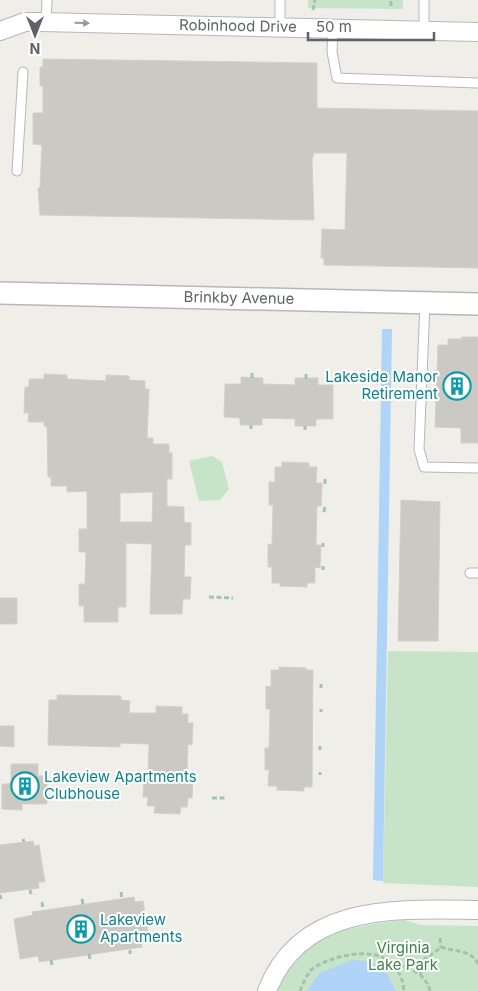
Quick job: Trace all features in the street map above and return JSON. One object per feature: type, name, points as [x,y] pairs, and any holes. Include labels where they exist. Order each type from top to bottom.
[{"type":"street","name":"Robinhood Drive","points":[[0,31],[25,22],[478,32]]},
{"type":"street","name":"Brinkby Avenue","points":[[0,293],[478,304]]},
{"type":"street","points":[[267,991],[272,979],[289,954],[308,935],[326,926],[346,919],[394,911],[478,910]]},
{"type":"lane","points":[[46,23],[47,0]]},
{"type":"lane","points":[[280,0],[280,27]]},
{"type":"lane","points":[[424,0],[424,31]]},
{"type":"lane","points":[[333,28],[332,52],[336,78],[478,83]]},
{"type":"lane","points":[[18,171],[23,72]]},
{"type":"lane","points":[[425,303],[419,449],[424,467],[478,468]]},
{"type":"path","points":[[313,10],[315,0]]},
{"type":"path","points":[[391,0],[391,6]]},
{"type":"path","points":[[252,373],[252,379]]},
{"type":"path","points":[[306,374],[306,380]]},
{"type":"path","points":[[325,479],[325,484]]},
{"type":"path","points":[[324,506],[324,512]]},
{"type":"path","points":[[209,597],[233,598]]},
{"type":"path","points":[[212,798],[227,798]]},
{"type":"path","points":[[121,892],[122,898]]},
{"type":"path","points":[[82,898],[83,904]]},
{"type":"path","points":[[42,902],[43,910]]},
{"type":"path","points":[[440,938],[441,947]]},
{"type":"path","points":[[430,991],[421,975],[420,965],[423,958],[441,947],[473,956],[478,964]]},
{"type":"path","points":[[300,991],[310,971],[337,958],[356,953],[377,955],[392,963],[410,967],[421,975]]},
{"type":"path","points":[[89,954],[90,959]]},
{"type":"path","points":[[51,960],[52,965]]},
{"type":"path","points":[[392,963],[403,978],[404,991]]},
{"type":"green space","points":[[308,0],[403,0],[403,9],[308,8]]},
{"type":"green space","points":[[212,456],[222,462],[229,489],[220,500],[199,501],[189,461]]},
{"type":"green space","points":[[388,651],[478,652],[478,887],[383,883]]},
{"type":"green space","name":"Virginia Lake Park","points":[[404,920],[421,925],[478,926],[478,991],[277,991],[300,956],[329,936],[363,926]]},
{"type":"water","points":[[382,329],[392,329],[383,881],[373,880]]},
{"type":"water","points":[[353,960],[370,962],[381,967],[396,991],[307,991],[319,973]]},
{"type":"building","points":[[43,59],[317,63],[317,108],[478,111],[478,268],[324,265],[324,258],[321,258],[322,229],[345,230],[347,153],[314,153],[312,160],[314,220],[40,215],[38,188],[40,188],[42,145],[33,144],[33,113],[43,113],[43,86],[40,86],[40,67],[43,67]]},
{"type":"building","name":"Lakeside Manor Retirement","points":[[462,337],[478,337],[478,443],[461,443],[461,428],[435,427],[438,345],[448,345],[448,339],[462,339]]},
{"type":"building","points":[[44,374],[67,375],[67,379],[106,381],[106,375],[129,376],[129,380],[145,381],[145,389],[149,389],[147,438],[153,438],[153,444],[169,444],[169,453],[172,453],[172,479],[167,479],[167,506],[184,507],[184,522],[191,523],[191,545],[185,545],[184,577],[191,577],[190,599],[183,599],[182,614],[150,614],[152,544],[126,543],[126,607],[118,607],[118,622],[84,622],[84,606],[79,606],[79,584],[85,584],[86,552],[79,552],[79,529],[87,529],[87,491],[67,492],[67,486],[51,486],[51,477],[48,477],[47,427],[44,426],[44,422],[28,422],[29,413],[24,413],[25,387],[29,387],[29,379],[44,379]],"holes":[[[153,492],[152,522],[120,522],[120,493]]]},
{"type":"building","points":[[241,377],[263,378],[263,384],[295,385],[295,378],[318,378],[318,385],[333,385],[333,419],[316,419],[316,426],[295,426],[295,419],[262,418],[262,425],[240,425],[240,418],[224,417],[225,384],[241,384]]},
{"type":"building","points":[[282,462],[309,463],[309,467],[317,467],[316,483],[322,483],[321,506],[317,506],[316,545],[321,545],[320,568],[315,567],[315,583],[307,583],[307,587],[280,586],[280,583],[272,583],[272,567],[268,567],[268,544],[272,545],[273,505],[269,505],[269,482],[275,482],[275,467],[282,467]]},
{"type":"building","points":[[401,500],[440,502],[438,641],[398,641]]},
{"type":"building","points":[[0,598],[17,598],[17,624],[0,624]]},
{"type":"building","points":[[279,667],[313,670],[312,787],[304,787],[304,791],[277,790],[277,786],[268,786],[269,770],[265,770],[265,748],[269,748],[270,709],[266,709],[266,686],[271,687],[271,670],[279,670]]},
{"type":"building","points":[[57,695],[121,696],[121,700],[130,701],[129,713],[156,713],[156,706],[182,707],[182,714],[188,714],[188,723],[193,723],[192,745],[188,744],[187,776],[193,776],[192,798],[188,798],[187,807],[181,807],[180,814],[154,813],[155,806],[147,806],[148,797],[143,797],[144,775],[148,775],[149,744],[120,743],[120,747],[48,745],[49,700],[57,700]]},
{"type":"building","points":[[0,726],[14,726],[14,747],[0,746]]},
{"type":"building","name":"Lakeview Apartments Clubhouse","points":[[11,764],[38,764],[38,776],[47,776],[47,804],[22,804],[22,810],[2,809],[2,784],[9,784],[11,781]]},
{"type":"building","points":[[33,841],[34,846],[39,845],[45,882],[38,882],[39,888],[0,893],[0,845]]},
{"type":"building","name":"Lakeview Apartments","points":[[134,897],[135,902],[143,901],[149,940],[141,942],[142,947],[39,962],[38,956],[20,959],[14,919],[33,915],[32,912]]},
{"type":"place","name":"Lakeside Manor Retirement","points":[[457,386]]},
{"type":"place","name":"Lakeview Apartments Clubhouse","points":[[25,786]]},
{"type":"place","name":"Lakeview Apartments","points":[[81,929]]}]
